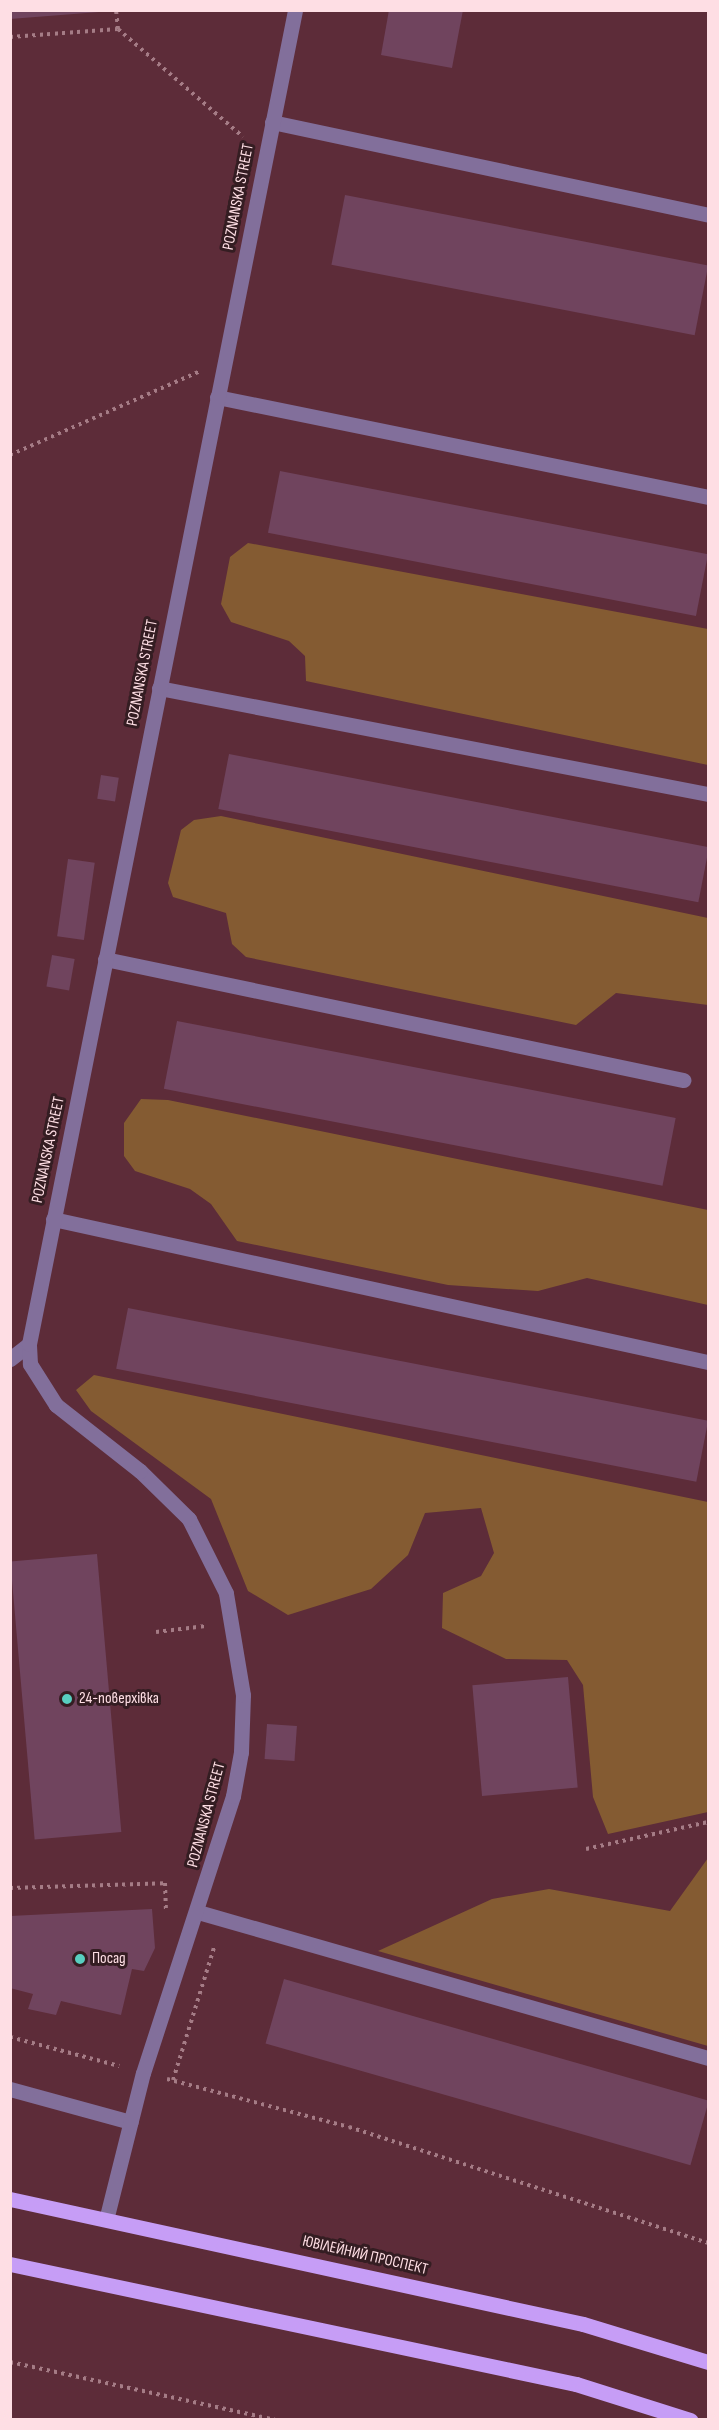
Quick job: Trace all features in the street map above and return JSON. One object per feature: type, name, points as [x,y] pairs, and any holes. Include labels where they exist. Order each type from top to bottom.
[{"type":"main road","name":"ЮВІЛЕЙНИЙ ПРОСПЕКТ","points":[[10,2199],[107,2216],[583,2324],[708,2362]]},
{"type":"main road","points":[[10,2264],[576,2384],[690,2420]]},
{"type":"street","name":"POZNANSKA STREET","points":[[107,2216],[144,2073],[198,1912],[241,1752],[243,1695],[226,1593],[189,1519],[140,1471],[56,1405],[30,1364],[29,1344],[295,10]]},
{"type":"street","points":[[272,122],[708,215]]},
{"type":"street","points":[[217,397],[708,497]]},
{"type":"street","points":[[159,688],[708,794]]},
{"type":"street","points":[[105,959],[683,1080]]},
{"type":"street","points":[[53,1219],[708,1362]]},
{"type":"street","points":[[10,1359],[29,1344]]},
{"type":"street","points":[[198,1912],[708,2058]]},
{"type":"street","points":[[10,2089],[131,2122]]},
{"type":"path","points":[[116,10],[118,29],[253,146]]},
{"type":"path","points":[[10,37],[118,29]]},
{"type":"path","points":[[10,455],[210,367]]},
{"type":"path","points":[[156,1632],[203,1627]]},
{"type":"path","points":[[585,1849],[708,1822]]},
{"type":"path","points":[[10,1888],[165,1883],[167,1917]]},
{"type":"path","points":[[173,2080],[222,1920]]},
{"type":"path","points":[[10,2037],[349,2127],[708,2243]]},
{"type":"path","points":[[10,2362],[275,2420]]},
{"type":"shaded area","points":[[248,543],[708,629],[708,765],[306,681],[305,656],[289,641],[231,622],[221,604],[230,557]]},
{"type":"shaded area","points":[[221,816],[708,918],[708,1005],[616,993],[576,1025],[246,957],[232,944],[226,913],[173,897],[168,883],[181,830],[194,820]]},
{"type":"shaded area","points":[[141,1099],[168,1100],[708,1210],[708,1305],[587,1278],[538,1291],[448,1285],[237,1241],[211,1204],[190,1189],[135,1171],[124,1156],[124,1123]]},
{"type":"shaded area","points":[[94,1375],[708,1502],[708,1812],[608,1834],[593,1797],[583,1685],[567,1660],[506,1659],[442,1628],[443,1593],[481,1576],[494,1553],[481,1508],[425,1513],[408,1555],[371,1589],[288,1615],[248,1591],[211,1499],[91,1411],[76,1390]]},
{"type":"shaded area","points":[[708,1858],[708,2046],[378,1951],[492,1899],[549,1889],[670,1911]]},
{"type":"building","points":[[10,10],[99,10],[99,12],[10,19]]},
{"type":"building","points":[[389,10],[463,10],[452,68],[381,55]]},
{"type":"building","points":[[345,195],[708,266],[695,335],[331,265]]},
{"type":"building","points":[[280,471],[708,554],[696,616],[268,533]]},
{"type":"building","points":[[229,754],[708,847],[698,902],[218,809]]},
{"type":"building","points":[[101,775],[119,778],[115,802],[97,799]]},
{"type":"building","points":[[68,859],[95,863],[84,940],[57,936]]},
{"type":"building","points":[[52,955],[75,959],[69,991],[46,987]]},
{"type":"building","points":[[177,1021],[676,1118],[663,1186],[164,1089]]},
{"type":"building","points":[[128,1308],[708,1421],[696,1482],[116,1369]]},
{"type":"building","name":"24-поверхівка","points":[[97,1554],[121,1832],[35,1840],[10,1562]]},
{"type":"building","points":[[568,1677],[578,1788],[482,1796],[472,1685]]},
{"type":"building","points":[[267,1724],[297,1726],[294,1761],[265,1759]]},
{"type":"building","name":"Посад","points":[[152,1909],[155,1948],[144,1971],[132,1969],[121,2015],[61,2001],[56,2015],[28,2009],[33,1994],[10,1988],[10,1916]]},
{"type":"building","points":[[284,1979],[708,2101],[690,2165],[266,2043]]},
{"type":"place","name":"24-поверхівка","points":[[67,1699]]},
{"type":"place","name":"Посад","points":[[80,1959]]}]
